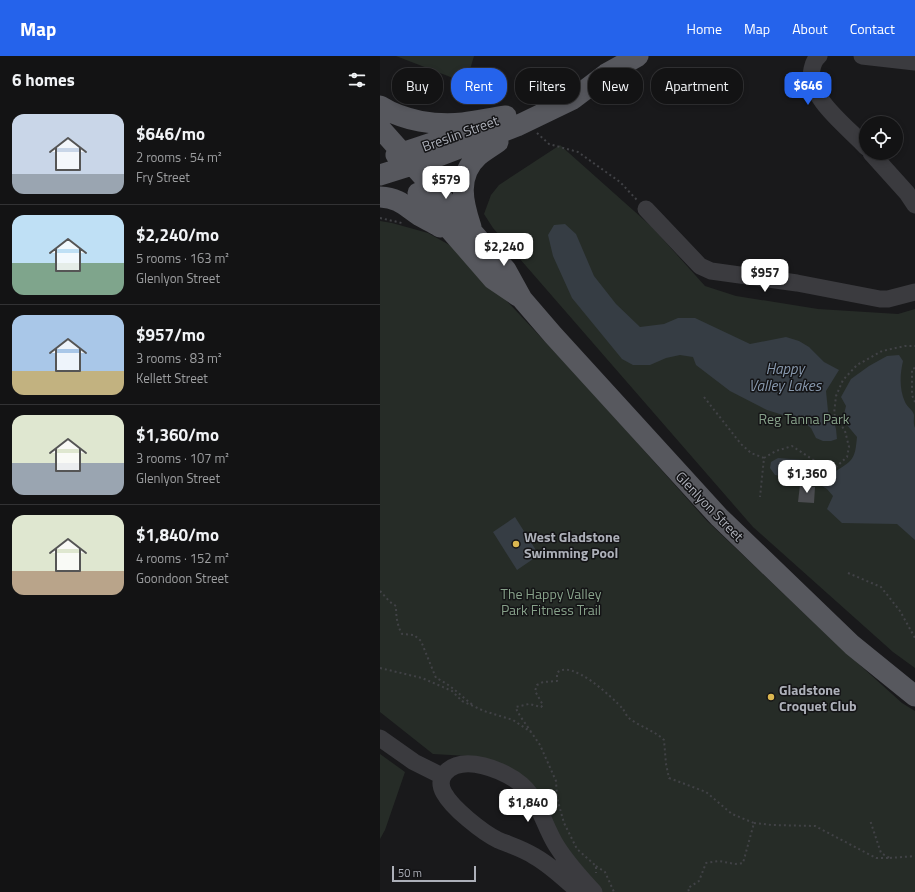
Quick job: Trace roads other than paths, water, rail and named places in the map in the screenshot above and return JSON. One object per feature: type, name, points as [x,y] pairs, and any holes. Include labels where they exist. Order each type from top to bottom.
[{"type":"main road","name":"Breslin Street","points":[[391,161],[468,131],[519,124],[568,87],[606,74],[638,56]]},
{"type":"main road","points":[[380,106],[389,112],[406,117],[445,124],[519,124]]},
{"type":"main road","points":[[380,197],[387,197],[401,202],[420,215],[463,233],[465,208],[463,184],[468,170],[479,155],[519,124]]},
{"type":"main road","name":"Glenlyon Street","points":[[380,128],[391,161],[463,233],[493,279],[522,299],[719,517],[852,645],[915,696]]},
{"type":"street","points":[[819,56],[813,65],[810,77],[814,87],[829,110],[859,140]]},
{"type":"street","points":[[862,56],[915,62]]},
{"type":"street","points":[[877,160],[915,204]]},
{"type":"street","points":[[646,209],[700,266],[711,271],[797,283],[880,299],[888,299],[915,292]]},
{"type":"street","points":[[380,738],[414,762],[442,776]]},
{"type":"street","points":[[457,764],[475,764],[501,772],[522,785],[537,805],[556,845],[589,892],[535,856],[513,845],[498,840],[460,812],[451,804],[442,790],[440,783],[442,776],[457,764]]},
{"type":"water","name":"Happy Valley Lakes","points":[[565,224],[576,234],[594,276],[616,304],[640,327],[664,324],[678,318],[695,318],[750,344],[786,337],[799,341],[809,347],[824,362],[839,370],[826,391],[828,411],[833,419],[837,439],[823,441],[816,438],[811,428],[802,421],[767,410],[730,391],[696,365],[693,357],[680,355],[666,358],[650,365],[633,365],[622,359],[572,298],[553,256],[548,235],[554,225]]},
{"type":"water","name":"Happy Valley Lakes","points":[[899,355],[903,361],[901,387],[903,397],[914,415],[915,540],[897,524],[842,523],[827,509],[833,496],[827,489],[817,483],[804,482],[775,475],[770,468],[771,462],[778,458],[804,460],[818,468],[836,471],[847,464],[854,454],[857,437],[843,418],[846,406],[841,397],[851,379],[869,366],[887,356]]},
{"type":"water","name":"West Gladstone Swimming Pool","points":[[515,517],[539,555],[517,570],[493,532]]},
{"type":"place","name":"West Gladstone Swimming Pool","points":[[516,544]]},
{"type":"place","name":"Gladstone Croquet Club","points":[[771,697]]},
{"type":"park label","name":"Reg Tanna Park","points":[[804,418]]},
{"type":"park label","name":"The Happy Valley Park Fitness Trail","points":[[551,602]]}]
